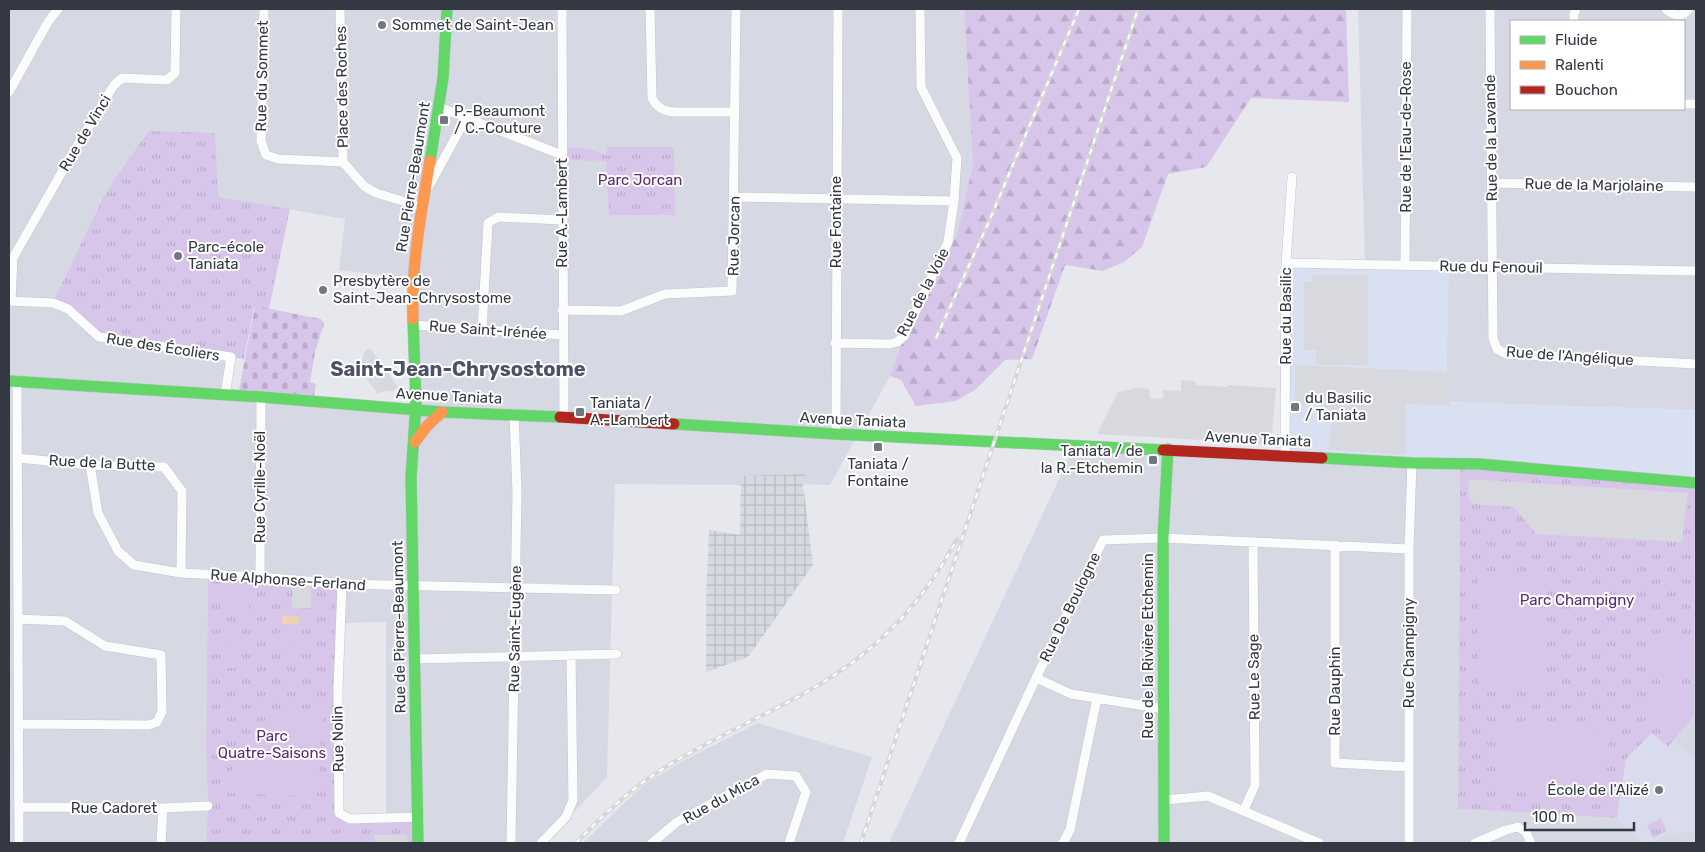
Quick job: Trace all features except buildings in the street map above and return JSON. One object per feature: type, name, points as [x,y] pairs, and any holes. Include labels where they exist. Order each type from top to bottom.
[{"type":"main road","name":"Rue Pierre-Beaumont","points":[[415,410],[413,284],[422,207],[439,107],[448,34],[447,9]]},
{"type":"main road","name":"Avenue Taniata","points":[[13,381],[261,397],[442,412],[514,414],[836,434],[1168,449],[1412,463],[1480,464],[1696,483]]},
{"type":"main road","name":"Rue de Pierre-Beaumont","points":[[415,410],[411,477],[418,843]]},
{"type":"main road","points":[[414,445],[419,435],[442,412]]},
{"type":"main road","name":"Rue de la Rivière Etchemin","points":[[1164,843],[1163,538],[1168,449]]},
{"type":"street","points":[[9,92],[48,22],[58,9]]},
{"type":"street","name":"Rue de Vinci","points":[[10,301],[13,258],[114,85],[122,78],[167,80],[175,73],[176,9]]},
{"type":"street","name":"Rue du Sommet","points":[[264,9],[261,141],[266,155],[278,159],[343,162]]},
{"type":"street","name":"Place des Roches","points":[[340,9],[343,162],[364,186],[370,190],[422,207]]},
{"type":"street","name":"Rue A.-Lambert","points":[[562,9],[564,418]]},
{"type":"street","points":[[650,9],[652,98],[656,106],[666,112],[735,112]]},
{"type":"street","name":"Rue Jorcan","points":[[562,310],[621,311],[665,294],[732,291],[736,9]]},
{"type":"street","name":"Rue Fontaine","points":[[836,434],[838,9]]},
{"type":"street","name":"Rue de la Voie","points":[[836,343],[890,344],[897,342],[904,336],[948,242],[954,201],[957,158],[921,87],[920,9]]},
{"type":"street","name":"Rue de l'Eau-de-Rose","points":[[1405,265],[1407,9]]},
{"type":"street","name":"Rue de la Lavande","points":[[1490,9],[1493,267]]},
{"type":"street","points":[[1666,9],[1680,16],[1689,9]]},
{"type":"street","points":[[439,107],[562,155]]},
{"type":"street","points":[[424,194],[466,118]]},
{"type":"street","name":"Rue du Basilic","points":[[1285,456],[1286,263],[1292,177]]},
{"type":"street","name":"Rue de la Marjolaine","points":[[1492,183],[1696,187]]},
{"type":"street","points":[[734,197],[954,201]]},
{"type":"street","points":[[482,330],[488,223],[498,218],[562,220]]},
{"type":"street","name":"Rue du Fenouil","points":[[1286,263],[1696,272]]},
{"type":"street","name":"Rue de l'Angélique","points":[[1493,267],[1493,338],[1497,349],[1506,354],[1696,364]]},
{"type":"street","name":"Rue des Écoliers","points":[[10,301],[53,303],[68,309],[99,337],[231,357],[225,395]]},
{"type":"street","name":"Rue Saint-Irénée","points":[[413,325],[563,335]]},
{"type":"street","points":[[13,381],[17,458],[13,548],[18,619],[19,843]]},
{"type":"street","name":"Rue Cyrille-Noël","points":[[260,577],[261,397]]},
{"type":"street","name":"Rue Saint-Eugène","points":[[511,843],[517,492],[514,414]]},
{"type":"street","name":"Rue de la Butte","points":[[17,458],[90,465],[164,467],[182,491],[180,573]]},
{"type":"street","name":"Rue Champigny","points":[[1409,843],[1409,549],[1412,463]]},
{"type":"street","name":"Rue Alphonse-Ferland","points":[[90,465],[98,513],[118,551],[134,565],[180,573],[342,584],[616,590]]},
{"type":"street","name":"Rue De Boulogne","points":[[959,843],[1103,540],[1163,538],[1409,549]]},
{"type":"street","name":"Rue Le Sage","points":[[1244,810],[1255,785],[1253,542]]},
{"type":"street","name":"Rue Dauphin","points":[[1335,545],[1335,762],[1409,767]]},
{"type":"street","name":"Rue Nolin","points":[[342,584],[338,689],[339,812],[350,819],[418,817]]},
{"type":"street","points":[[18,619],[64,621],[105,646],[161,655],[162,712],[157,722],[149,726],[19,724]]},
{"type":"street","points":[[414,659],[617,654]]},
{"type":"street","points":[[541,843],[566,817],[573,800],[571,655]]},
{"type":"street","points":[[1036,678],[1071,694],[1164,709]]},
{"type":"street","points":[[1062,843],[1070,830],[1098,698]]},
{"type":"street","name":"Rue du Mica","points":[[652,843],[678,822],[767,774],[796,776],[806,792],[789,843]]},
{"type":"street","points":[[1164,800],[1208,796],[1319,843]]},
{"type":"street","name":"Rue Cadoret","points":[[19,807],[162,808],[208,806]]},
{"type":"street","points":[[161,843],[162,808]]},
{"type":"street","points":[[1475,843],[1518,827],[1526,832],[1531,843]]},
{"type":"shaded area","points":[[9,9],[964,9],[973,164],[957,235],[900,348],[890,376],[830,485],[803,484],[805,474],[742,476],[741,485],[615,484],[607,777],[545,843],[418,843],[386,818],[386,622],[343,623],[208,575],[206,747],[208,806],[206,843],[9,843]],"holes":[[[218,197],[345,219],[339,270],[407,278],[413,284],[414,410],[225,394],[231,357]]]},
{"type":"shaded area","points":[[1358,9],[1696,9],[1696,410],[1446,402],[1365,264]]},
{"type":"shaded area","points":[[1286,263],[1449,266],[1446,402],[1696,410],[1696,483],[1285,456]]},
{"type":"shaded area","points":[[1312,275],[1368,275],[1368,365],[1316,365],[1316,350],[1304,350],[1304,282],[1312,282]]},
{"type":"shaded area","points":[[370,348],[398,387],[393,391],[383,391],[378,394],[362,372],[367,369],[362,362],[364,352]]},
{"type":"shaded area","points":[[1295,365],[1450,372],[1450,406],[1406,404],[1406,455],[1328,450],[1333,415],[1322,403],[1295,406]]},
{"type":"shaded area","points":[[1181,380],[1194,381],[1197,385],[1276,388],[1271,444],[1097,434],[1118,392],[1137,388],[1149,389],[1150,399],[1163,398],[1163,390],[1181,391]]},
{"type":"shaded area","points":[[1075,445],[1460,463],[1458,809],[1617,818],[1642,843],[889,843]]},
{"type":"shaded area","points":[[805,474],[803,484],[813,565],[748,657],[706,672],[709,530],[740,535],[741,476]]},
{"type":"shaded area","points":[[1469,479],[1688,493],[1682,542],[1536,534],[1514,507],[1474,504],[1468,497]]},
{"type":"shaded area","points":[[1695,483],[1696,762],[1673,741],[1694,717]]},
{"type":"shaded area","points":[[292,587],[311,587],[311,608],[292,608]]},
{"type":"shaded area","points":[[282,615],[299,617],[299,624],[282,624]]},
{"type":"shaded area","points":[[757,723],[872,757],[843,843],[583,843],[644,785],[679,763]]},
{"type":"shaded area","name":"École de l'Alizé","points":[[1652,733],[1669,747],[1673,741],[1696,762],[1696,831],[1665,835],[1648,843],[1642,843],[1617,818],[1626,759]]},
{"type":"shaded area","points":[[1696,831],[1696,843],[1648,843],[1665,835]]},
{"type":"shaded area","points":[[374,835],[407,835],[407,843],[375,843]]},
{"type":"green space","points":[[964,9],[1346,9],[1349,102],[1251,98],[1206,167],[1168,174],[1142,247],[1124,262],[1103,271],[1065,265],[1032,359],[1005,360],[976,389],[956,401],[916,406],[901,380],[890,376],[900,348],[957,235],[973,164]]},
{"type":"green space","name":"Parc-école Taniata","points":[[149,131],[215,133],[218,197],[290,209],[269,309],[254,307],[244,359],[99,337],[53,303],[103,198]]},
{"type":"green space","name":"Parc Jorcan","points":[[562,147],[588,149],[607,155],[607,147],[674,147],[675,215],[609,215],[606,161],[562,160]]},
{"type":"green space","points":[[255,306],[321,319],[324,324],[315,352],[310,382],[316,384],[314,396],[239,390]]},
{"type":"green space","name":"Parc Champigny","points":[[1460,463],[1695,483],[1694,717],[1668,747],[1652,733],[1626,759],[1617,818],[1458,809]]},
{"type":"green space","points":[[1577,572],[1593,573],[1592,599],[1577,599]]},
{"type":"green space","name":"Parc Quatre-Saisons","points":[[208,574],[342,584],[339,812],[350,819],[418,817],[418,843],[206,843],[208,806],[206,747]]},
{"type":"green space","points":[[1544,578],[1545,686],[1479,687],[1478,579]]},
{"type":"green space","points":[[223,587],[249,588],[249,600],[223,600]]},
{"type":"green space","points":[[223,602],[249,603],[249,615],[222,615]]},
{"type":"green space","points":[[1665,628],[1694,657],[1670,682],[1694,708],[1670,733],[1641,705],[1666,679],[1639,655]]},
{"type":"green space","points":[[226,632],[241,632],[241,639],[226,639]]},
{"type":"green space","points":[[279,632],[295,633],[295,655],[278,654]]},
{"type":"green space","points":[[241,641],[241,649],[226,649],[226,642]]},
{"type":"green space","points":[[241,651],[241,659],[226,659],[226,652]]},
{"type":"green space","points":[[226,661],[241,661],[241,668],[226,668]]},
{"type":"green space","points":[[226,671],[241,671],[241,678],[226,678]]},
{"type":"green space","points":[[323,711],[317,796],[225,793],[229,776],[241,754],[266,728],[286,717],[299,713]]},
{"type":"green space","points":[[1498,723],[1609,730],[1604,799],[1495,790]]},
{"type":"green space","points":[[1661,818],[1667,831],[1653,838],[1647,825]]},
{"type":"green space","points":[[246,837],[276,843],[236,843],[241,838]]},
{"type":"railway","points":[[936,338],[987,226],[1079,9]]},
{"type":"railway","points":[[861,843],[1138,9]]},
{"type":"railway","points":[[576,843],[614,806],[655,774],[697,749],[825,681],[865,652],[884,636],[917,601],[945,561],[957,539]]},
{"type":"traffic: fast","points":[[430,161],[443,78],[447,9]]},
{"type":"traffic: fast","points":[[413,319],[416,404],[411,477],[418,843]]},
{"type":"traffic: fast","points":[[9,381],[261,397],[442,412],[560,417]]},
{"type":"traffic: fast","points":[[674,424],[1163,450]]},
{"type":"traffic: fast","points":[[1164,843],[1163,538],[1168,449]]},
{"type":"traffic: fast","points":[[1322,458],[1412,463],[1479,464],[1696,483]]},
{"type":"traffic: slow","points":[[413,319],[415,259],[430,161]]},
{"type":"traffic: slow","points":[[415,442],[427,426],[442,412]]},
{"type":"traffic: jam","points":[[560,417],[674,424]]},
{"type":"traffic: jam","points":[[1163,450],[1322,458]]},
{"type":"place","name":"Sommet de Saint-Jean","points":[[382,25]]},
{"type":"place","name":"P.-Beaumont / C.-Couture","points":[[444,120]]},
{"type":"place","name":"Parc-école Taniata","points":[[178,256]]},
{"type":"place","name":"Presbytère de Saint-Jean-Chrysostome","points":[[323,290]]},
{"type":"place","name":"du Basilic / Taniata","points":[[1295,407]]},
{"type":"place","name":"Taniata / A.-Lambert","points":[[580,412]]},
{"type":"place","name":"Taniata / Fontaine","points":[[878,447]]},
{"type":"place","name":"Taniata / de la R.-Etchemin","points":[[1153,460]]},
{"type":"place","name":"École de l'Alizé","points":[[1659,790]]},
{"type":"district","name":"Saint-Jean-Chrysostome","points":[[458,369]]}]
